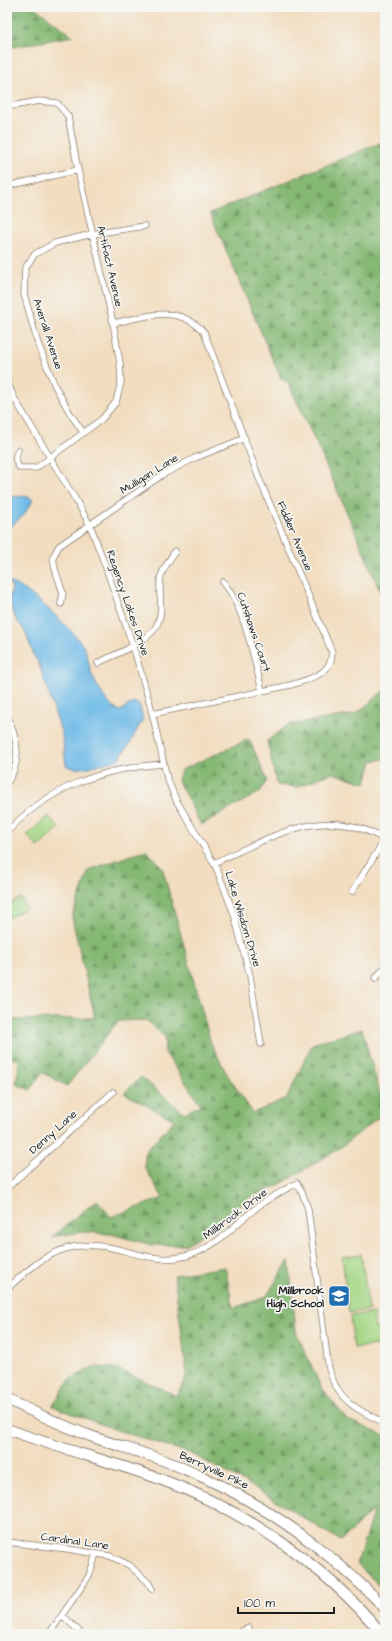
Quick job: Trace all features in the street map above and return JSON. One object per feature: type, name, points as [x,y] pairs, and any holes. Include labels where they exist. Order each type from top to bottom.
[{"type":"highway","name":"Berryville Pike","points":[[7,1398],[65,1426],[186,1469],[250,1500],[284,1522],[327,1554],[362,1584],[385,1608]]},
{"type":"highway","points":[[7,1429],[162,1480],[223,1508],[273,1537],[299,1556],[347,1596],[382,1634]]},
{"type":"street","name":"Artifact Avenue","points":[[7,107],[39,101],[57,103],[68,116],[78,170],[113,323],[120,363],[121,382],[116,402],[102,419],[36,468],[20,468],[16,463],[15,458],[18,450]]},
{"type":"street","points":[[7,186],[78,170]]},
{"type":"street","name":"Averall Avenue","points":[[83,432],[70,416],[55,386],[38,344],[24,294],[25,268],[35,254],[55,243],[92,234],[144,226]]},
{"type":"street","name":"Fiddler Avenue","points":[[113,323],[150,316],[171,314],[186,317],[196,323],[204,332],[259,478],[332,652],[329,667],[318,675],[291,685],[152,714]]},
{"type":"street","name":"Regency Lakes Drive","points":[[7,381],[14,398],[90,526],[121,608],[133,646],[164,764]]},
{"type":"street","name":"Mulligan Lane","points":[[61,604],[63,593],[52,557],[59,546],[162,475],[178,466],[244,438]]},
{"type":"street","points":[[98,663],[133,646],[148,636],[157,625],[161,613],[161,576],[175,551]]},
{"type":"street","name":"Cutshaws Court","points":[[223,582],[236,603],[254,656],[262,690]]},
{"type":"street","points":[[7,715],[18,747],[18,756],[16,766],[7,783]]},
{"type":"street","points":[[7,832],[17,821],[55,792],[79,782],[124,770],[164,764]]},
{"type":"street","name":"Lake Wisdom Drive","points":[[164,764],[176,800],[214,863],[234,914],[245,952],[255,1000],[261,1044]]},
{"type":"street","points":[[214,863],[278,834],[311,824],[330,823],[346,825],[368,831],[385,839],[352,892]]},
{"type":"street","points":[[375,979],[385,967]]},
{"type":"street","name":"Denny Lane","points":[[7,1188],[113,1092]]},
{"type":"street","name":"Millbrook Drive","points":[[7,1289],[29,1268],[50,1254],[67,1249],[84,1246],[100,1246],[141,1257],[159,1259],[178,1258],[195,1253],[215,1244],[261,1204],[297,1182],[308,1209],[328,1364],[332,1382],[338,1391],[356,1408],[385,1424]]},
{"type":"street","name":"Cardinal Lane","points":[[7,1542],[68,1549],[118,1559],[129,1565],[148,1582],[152,1588]]},
{"type":"street","points":[[49,1634],[88,1576],[96,1554]]},
{"type":"street","points":[[62,1615],[82,1634]]},
{"type":"street","points":[[235,1634],[249,1628]]},
{"type":"green space","points":[[7,7],[34,7],[73,36],[7,48]]},
{"type":"green space","points":[[385,141],[385,604],[301,409],[288,382],[281,379],[210,213]]},
{"type":"green space","points":[[385,690],[385,759],[372,761],[366,783],[332,773],[297,787],[277,785],[267,741],[288,725],[356,714]]},
{"type":"green space","points":[[249,739],[267,780],[260,792],[201,825],[178,781],[181,770]]},
{"type":"green space","points":[[48,816],[59,828],[38,847],[27,835]]},
{"type":"green space","points":[[146,850],[162,867],[211,1043],[228,1076],[253,1113],[287,1098],[312,1044],[362,1029],[385,1112],[340,1148],[277,1186],[248,1198],[212,1228],[185,1245],[152,1245],[111,1234],[83,1232],[52,1237],[97,1200],[111,1217],[163,1198],[145,1168],[145,1152],[174,1120],[124,1093],[141,1077],[184,1113],[201,1105],[164,1051],[165,1037],[146,1020],[118,1021],[67,1086],[42,1072],[30,1090],[16,1084],[20,1060],[7,1057],[7,1020],[95,1018],[72,917],[89,870]]},
{"type":"green space","points":[[21,898],[26,908],[8,918],[7,905]]},
{"type":"green space","points":[[361,1254],[369,1310],[349,1313],[342,1257]]},
{"type":"green space","points":[[289,1260],[296,1332],[321,1387],[346,1419],[385,1436],[385,1591],[357,1564],[374,1509],[341,1541],[250,1485],[192,1454],[117,1430],[52,1406],[69,1380],[93,1367],[116,1368],[177,1396],[187,1374],[174,1275],[225,1267],[233,1308],[266,1297]]},
{"type":"green space","points":[[373,1313],[375,1329],[385,1328],[385,1344],[354,1348],[350,1316]]},
{"type":"water","points":[[7,496],[26,497],[32,499],[32,502],[23,516],[7,529]]},
{"type":"water","points":[[9,582],[17,585],[38,600],[60,620],[83,646],[95,682],[111,705],[120,711],[134,702],[140,706],[143,719],[129,745],[118,760],[83,768],[70,767],[66,765],[62,735],[39,664],[34,656],[25,631],[15,618],[9,600],[12,589]]},
{"type":"place","name":"Millbrook High School","points":[[339,1296]]}]
